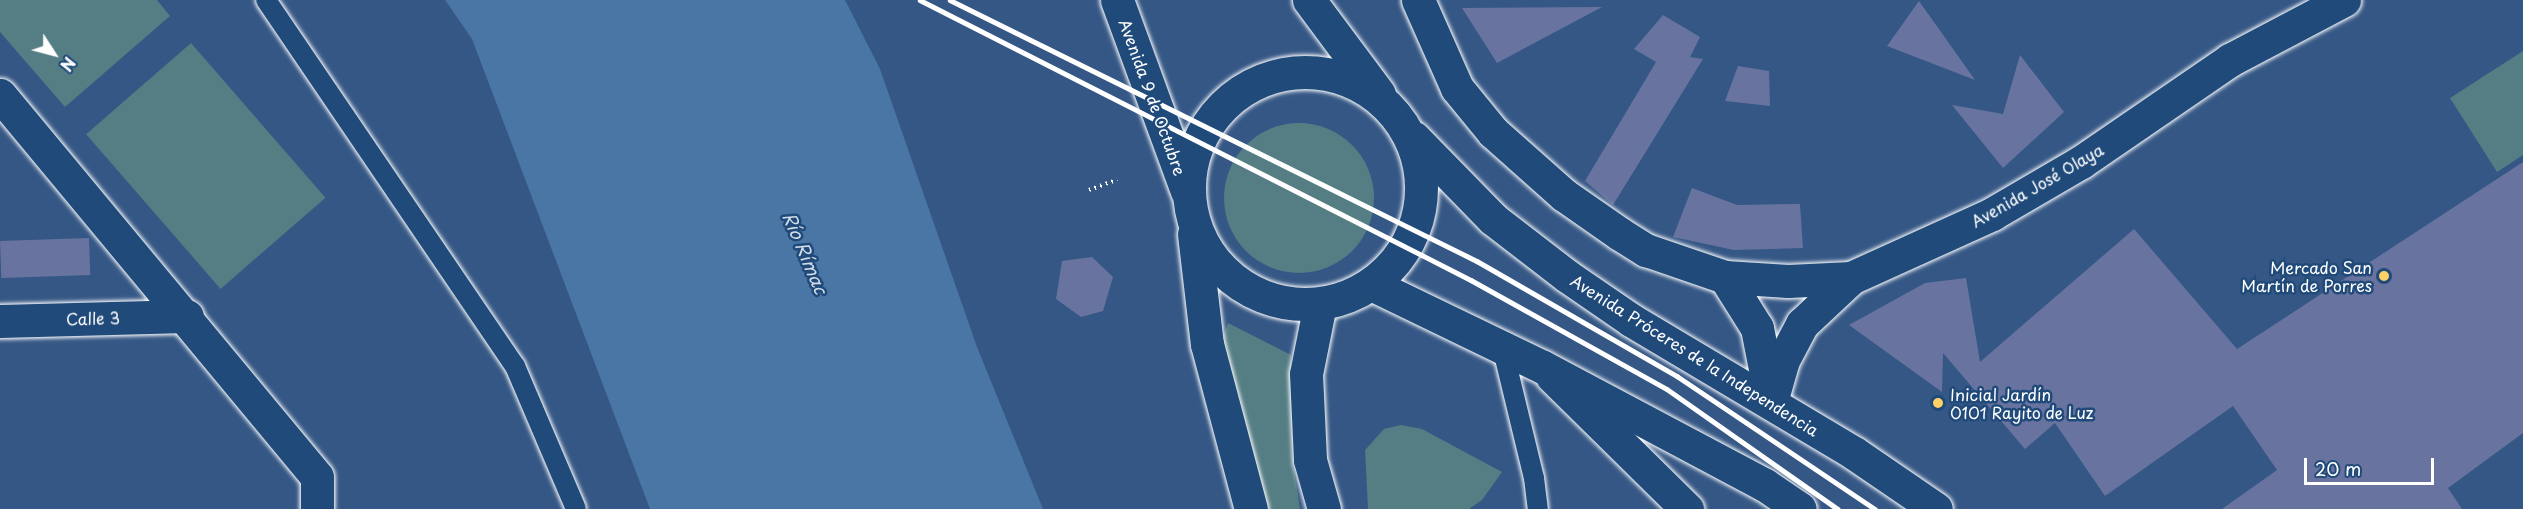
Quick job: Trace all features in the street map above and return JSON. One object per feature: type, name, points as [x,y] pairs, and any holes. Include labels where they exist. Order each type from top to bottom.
[{"type":"main road","name":"Avenida 9 de Octubre","points":[[1117,0],[1190,208]]},
{"type":"main road","points":[[1190,208],[1206,250],[1220,267],[1255,294],[1286,303],[1320,304],[1346,297],[1371,284],[1395,262],[1412,233],[1422,202],[1421,169],[1404,126],[1309,0]]},
{"type":"main road","points":[[1418,0],[1457,88],[1493,132],[1564,195],[1646,250],[1725,277],[1788,281],[1851,278]]},
{"type":"main road","name":"Avenida José Olaya","points":[[1771,402],[1783,360],[1802,324],[1851,278],[1992,214],[2081,162],[2230,60],[2344,0]]},
{"type":"main road","points":[[1251,509],[1207,344],[1190,208],[1192,159],[1207,125],[1231,98],[1263,80],[1298,72],[1334,76],[1368,90],[1404,126]]},
{"type":"main road","points":[[0,95],[187,316],[317,477],[317,509]]},
{"type":"main road","name":"Avenida Próceres de la Independencia","points":[[1404,126],[1493,219],[1567,276],[1631,320],[1771,402],[1936,509]]},
{"type":"main road","points":[[1725,277],[1757,328],[1771,402]]},
{"type":"main road","points":[[1371,284],[1543,367],[1765,485],[1800,509]]},
{"type":"main road","points":[[1320,304],[1306,374],[1310,460],[1324,509]]},
{"type":"main road","name":"Calle 3","points":[[0,321],[187,316]]},
{"type":"main road","points":[[1543,367],[1687,509]]},
{"type":"lane","points":[[266,0],[515,366],[576,509]]},
{"type":"lane","points":[[1502,346],[1534,478],[1538,509]]},
{"type":"path","points":[[1089,190],[1117,180]]},
{"type":"green space","points":[[0,0],[157,0],[170,16],[65,107],[0,32]]},
{"type":"green space","points":[[191,43],[325,198],[221,289],[86,134]]},
{"type":"green space","points":[[2523,51],[2523,155],[2497,172],[2450,98]]},
{"type":"green space","points":[[1299,123],[1314,124],[1328,129],[1352,145],[1368,169],[1373,183],[1373,213],[1368,227],[1352,251],[1328,267],[1314,272],[1299,273],[1284,272],[1270,267],[1246,251],[1230,227],[1225,213],[1224,198],[1225,183],[1230,169],[1246,145],[1270,129],[1284,124]]},
{"type":"green space","points":[[1228,323],[1291,355],[1293,465],[1300,509],[1266,509],[1219,350]]},
{"type":"green space","points":[[1401,425],[1422,429],[1502,472],[1482,500],[1469,509],[1368,509],[1365,450],[1384,429]]},
{"type":"water","name":"Río Rímac","points":[[445,0],[845,0],[880,69],[977,347],[1043,509],[650,509],[472,39]]},
{"type":"building","points":[[1919,1],[1975,80],[1887,46]]},
{"type":"building","points":[[1602,7],[1497,63],[1462,8]]},
{"type":"building","points":[[1663,15],[1700,37],[1690,57],[1703,59],[1613,205],[1585,181],[1656,62],[1634,49]]},
{"type":"building","points":[[2020,55],[2064,112],[2003,168],[1952,105],[2003,114]]},
{"type":"building","points":[[1738,66],[1769,71],[1770,106],[1725,101]]},
{"type":"building","points":[[2523,162],[2523,433],[2448,488],[2462,509],[2222,509],[2277,470],[2233,406],[2105,496],[2055,423],[2025,449],[1943,353],[1942,392],[1849,325],[1925,283],[1966,278],[1980,362],[2134,229],[2237,349]]},
{"type":"building","points":[[1692,188],[1737,205],[1800,204],[1803,248],[1734,250],[1673,237]]},
{"type":"building","points":[[89,238],[90,275],[1,278],[0,241]]},
{"type":"building","points":[[1092,257],[1113,277],[1103,311],[1081,317],[1056,299],[1062,261]]},
{"type":"railway","points":[[920,0],[1471,280],[1667,389],[1838,509]]},
{"type":"railway","points":[[950,0],[1477,261],[1677,376],[1875,509]]},
{"type":"place","name":"Mercado San Martín de Porres","points":[[2384,276]]},
{"type":"place","name":"Inicial Jardín 0101 Rayito de Luz","points":[[1938,403]]}]
